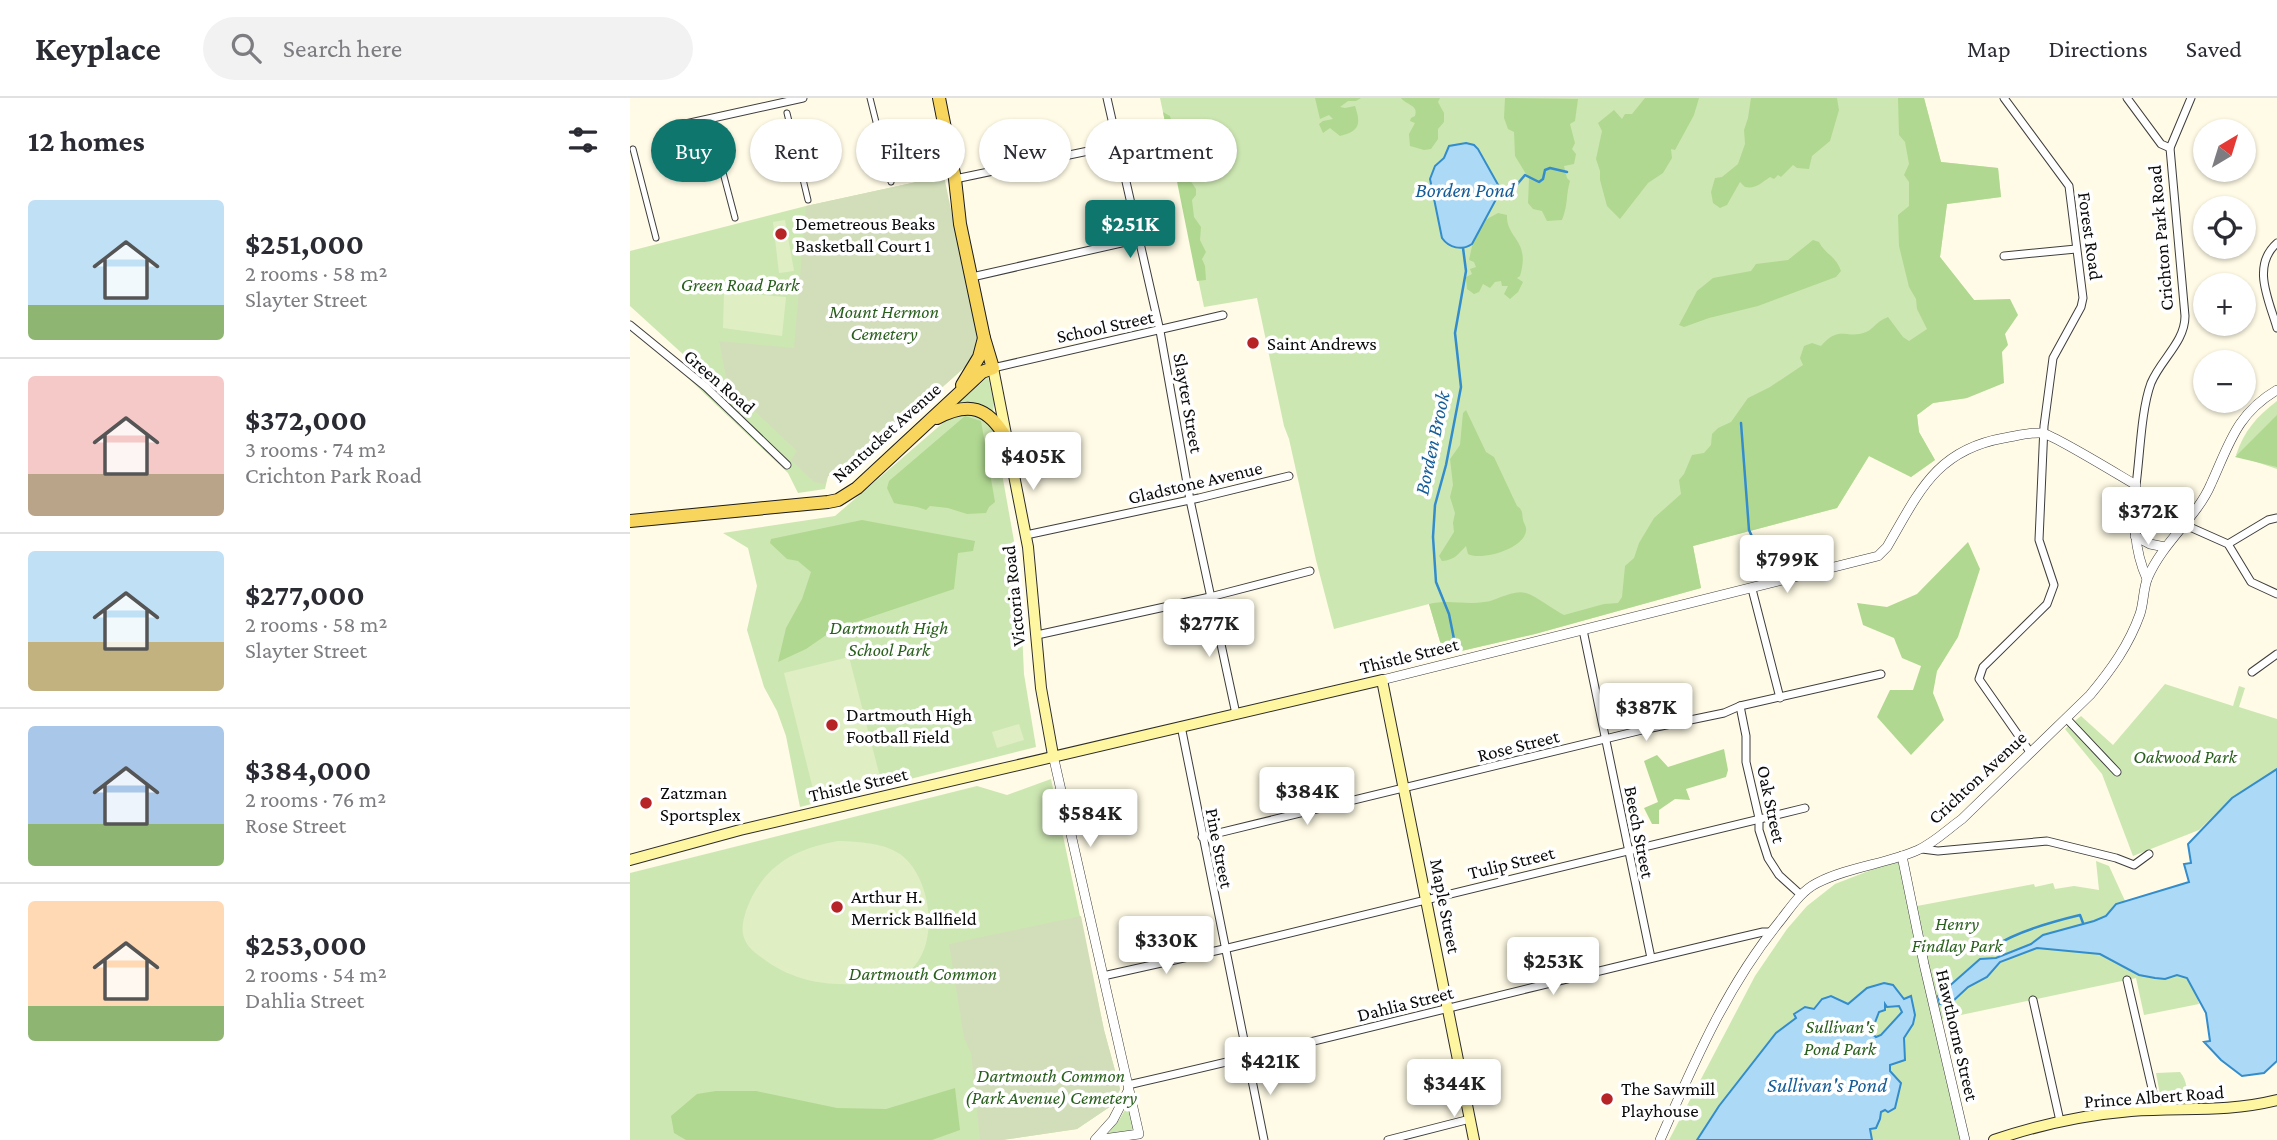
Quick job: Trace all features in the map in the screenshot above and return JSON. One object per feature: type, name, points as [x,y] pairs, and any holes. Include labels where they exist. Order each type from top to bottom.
[{"type":"main road","name":"Victoria Road","points":[[939,98],[943,119]]},
{"type":"main road","name":"Victoria Road","points":[[955,182],[960,224],[1027,535],[1041,688],[1053,755]]},
{"type":"main road","points":[[955,396],[979,356],[984,338]]},
{"type":"main road","name":"Nantucket Avenue","points":[[630,521],[804,506],[838,500],[857,488],[982,372],[993,368]]},
{"type":"main road","points":[[925,425],[947,413],[975,409],[995,419],[1006,438]]},
{"type":"main road","name":"Thistle Street","points":[[630,859],[1053,755],[1382,680]]},
{"type":"main road","name":"Maple Street","points":[[1382,680],[1474,1140]]},
{"type":"main road","name":"Prince Albert Road","points":[[1994,1140],[2060,1121],[2104,1114],[2225,1109],[2277,1100]]},
{"type":"street","points":[[708,119],[803,98]]},
{"type":"street","points":[[870,98],[875,119]]},
{"type":"street","name":"Slayter Street","points":[[1107,98],[1111,119]]},
{"type":"street","name":"Forest Road","points":[[2004,98],[2069,186],[2083,302],[2053,358],[2044,432],[2039,541],[2054,585],[2047,604],[1983,667],[1979,679],[2030,752]]},
{"type":"street","points":[[2127,98],[2161,144],[2170,148]]},
{"type":"street","name":"Crichton Park Road","points":[[2147,579],[2138,560],[2135,536],[2136,485],[2149,390],[2156,374],[2182,335],[2185,322],[2170,148],[2191,98]]},
{"type":"street","points":[[787,113],[808,200]]},
{"type":"street","points":[[633,149],[656,238]]},
{"type":"street","points":[[965,177],[1085,152]]},
{"type":"street","points":[[725,182],[735,218]]},
{"type":"street","name":"Slayter Street","points":[[1126,182],[1160,331],[1190,500],[1236,714]]},
{"type":"street","points":[[972,277],[1139,239]]},
{"type":"street","points":[[2277,243],[2269,251],[2262,269],[2277,328]]},
{"type":"street","points":[[2004,256],[2076,249]]},
{"type":"street","name":"School Street","points":[[993,368],[1223,315]]},
{"type":"street","name":"Green Road","points":[[630,324],[706,387],[787,464]]},
{"type":"street","name":"Crichton Avenue","points":[[1660,1140],[1711,1026],[1733,986],[1770,932],[1801,895],[1818,883],[1922,849],[1962,819],[2099,685],[2121,656],[2141,611],[2147,579],[2165,547],[2211,484],[2238,425],[2251,409],[2277,390]]},
{"type":"street","points":[[2044,432],[2136,485]]},
{"type":"street","name":"Thistle Street","points":[[1382,680],[1878,556],[1887,547],[1929,479],[1949,459],[1984,442],[2044,432]]},
{"type":"street","points":[[1010,454],[1027,449]]},
{"type":"street","name":"Gladstone Avenue","points":[[1027,535],[1289,476]]},
{"type":"street","points":[[2228,544],[2268,520],[2277,518]]},
{"type":"street","points":[[2183,524],[2228,544],[2251,582],[2277,594]]},
{"type":"street","points":[[2135,536],[2150,544],[2165,547]]},
{"type":"street","points":[[1037,635],[1310,572]]},
{"type":"street","points":[[1752,589],[1780,698]]},
{"type":"street","name":"Beech Street","points":[[1583,630],[1651,958]]},
{"type":"street","points":[[2252,672],[2277,654]]},
{"type":"street","name":"Rose Street","points":[[1202,838],[1881,674]]},
{"type":"street","name":"Oak Street","points":[[1740,706],[1746,736],[1746,762],[1759,818],[1759,830],[1768,858],[1779,875],[1801,895]]},
{"type":"street","points":[[2066,718],[2117,772]]},
{"type":"street","name":"Pine Street","points":[[1181,726],[1264,1140]]},
{"type":"street","name":"Victoria Road","points":[[1053,755],[1140,1137]]},
{"type":"street","name":"Tulip Street","points":[[1103,976],[1805,808]]},
{"type":"street","points":[[1922,849],[1938,851],[2047,841],[2134,865],[2149,854]]},
{"type":"street","name":"Hawthorne Street","points":[[1902,856],[1926,977],[1965,1140]]},
{"type":"street","name":"Dahlia Street","points":[[1128,1087],[1651,958],[1770,932]]},
{"type":"street","points":[[2127,980],[2157,1110]]},
{"type":"street","points":[[2033,1000],[2060,1121]]},
{"type":"street","points":[[1096,1140],[1124,1103],[1128,1087]]},
{"type":"street","points":[[1388,1140],[1470,1119]]},
{"type":"street","points":[[1096,1140],[1140,1137]]},
{"type":"green space","points":[[1160,98],[1924,98],[1941,162],[1998,168],[2001,197],[1947,204],[1940,257],[1974,300],[1967,398],[1933,403],[1917,415],[1919,432],[1935,460],[1911,477],[1869,456],[1837,508],[1693,546],[1701,588],[1535,634],[1444,655],[1429,604],[1334,629],[1284,426],[1257,298],[1204,307],[1178,182],[1237,182],[1237,119],[1164,119]]},
{"type":"green space","points":[[1315,98],[1361,98],[1348,101],[1340,107],[1355,106],[1358,122],[1355,129],[1340,136],[1330,128],[1323,133],[1319,124],[1333,119],[1329,115],[1320,119]]},
{"type":"green space","points":[[1401,98],[1440,98],[1438,102],[1444,113],[1444,122],[1438,129],[1438,139],[1431,149],[1410,146],[1409,134],[1415,123],[1410,121],[1416,112],[1414,107]]},
{"type":"green space","points":[[1505,98],[1578,99],[1575,121],[1570,124],[1575,143],[1572,149],[1576,154],[1574,164],[1564,166],[1570,181],[1562,220],[1547,221],[1542,211],[1533,209],[1528,203],[1529,179],[1515,156],[1514,132],[1508,129],[1504,118]]},
{"type":"green space","points":[[1645,98],[1699,98],[1694,115],[1675,150],[1671,149],[1672,158],[1663,173],[1648,183],[1620,219],[1607,206],[1600,180],[1596,159],[1602,131],[1598,123],[1614,110],[1622,119],[1625,114],[1632,114]]},
{"type":"green space","points":[[1751,98],[1837,98],[1839,110],[1830,141],[1812,156],[1809,169],[1793,165],[1781,177],[1770,177],[1752,187],[1745,187],[1740,182],[1727,205],[1720,208],[1713,203],[1711,192],[1715,178],[1722,177],[1738,164],[1745,144],[1744,130]]},
{"type":"green space","points":[[1898,98],[1924,98],[1941,162],[1998,168],[2001,197],[1947,204],[1940,257],[1974,300],[2010,299],[2018,315],[2005,334],[2008,345],[2002,352],[2004,383],[1967,398],[1933,403],[1917,415],[1919,432],[1935,460],[1911,477],[1869,456],[1837,508],[1693,546],[1701,588],[1535,634],[1444,655],[1429,604],[1484,602],[1521,592],[1535,597],[1564,615],[1618,603],[1622,597],[1625,566],[1634,558],[1639,543],[1654,518],[1681,494],[1679,480],[1692,455],[1704,453],[1711,445],[1712,434],[1731,422],[1748,398],[1803,365],[1800,358],[1804,346],[1812,343],[1821,346],[1838,334],[1866,332],[1888,317],[1909,341],[1927,329],[1909,287],[1899,246],[1898,215],[1909,206],[1909,182],[1904,175],[1909,164],[1905,142],[1899,135]]},
{"type":"green space","points":[[1163,112],[1171,119],[1164,119]]},
{"type":"green space","name":"Mount Hermon Cemetery","points":[[916,182],[945,182],[966,366],[842,477],[828,476],[825,489],[798,493],[788,473],[687,377],[696,366],[630,306],[630,251],[806,206]]},
{"type":"green space","name":"Mount Hermon Cemetery","points":[[916,182],[945,182],[979,344],[966,366],[842,477],[828,476],[825,484],[814,482],[791,460],[797,451],[728,386],[719,341],[794,348],[806,206]]},
{"type":"green space","points":[[1177,182],[1191,182],[1196,189],[1192,200],[1194,217],[1201,227],[1200,240],[1206,252],[1202,259],[1206,280],[1197,281]]},
{"type":"green space","points":[[1498,213],[1507,215],[1510,229],[1522,254],[1523,264],[1517,278],[1523,282],[1518,292],[1510,299],[1504,294],[1508,286],[1502,286],[1501,281],[1495,282],[1490,288],[1483,284],[1479,292],[1474,294],[1467,289],[1466,277],[1472,274],[1470,269],[1476,267],[1474,262],[1469,260],[1473,242],[1487,219]]},
{"type":"green space","points":[[785,220],[794,271],[779,273],[773,222]]},
{"type":"green space","points":[[1813,240],[1819,242],[1839,266],[1841,271],[1836,277],[1758,306],[1684,327],[1679,325],[1697,291],[1713,278],[1751,271],[1756,264],[1788,260]]},
{"type":"green space","points":[[724,292],[786,297],[782,336],[723,328]]},
{"type":"green space","points":[[988,377],[994,403],[993,413],[957,404]]},
{"type":"green space","points":[[2277,401],[2277,469],[2236,455],[2252,425]]},
{"type":"green space","points":[[1466,410],[1486,452],[1494,457],[1521,510],[1526,531],[1518,543],[1501,552],[1474,556],[1468,554],[1466,546],[1453,558],[1442,561],[1439,556],[1454,532],[1450,459],[1460,445],[1463,413]]},
{"type":"green space","name":"Dartmouth High School Park","points":[[968,413],[993,423],[1014,541],[1011,550],[1021,609],[1024,674],[1036,747],[800,807],[786,736],[764,687],[747,630],[757,586],[748,548],[723,533],[835,516],[951,416]]},
{"type":"green space","points":[[2277,415],[2277,467],[2235,457]]},
{"type":"green space","points":[[965,416],[981,421],[995,502],[986,513],[967,514],[948,508],[930,506],[926,510],[894,503],[887,488],[889,481]]},
{"type":"green space","points":[[862,520],[975,541],[973,551],[958,553],[954,589],[835,629],[806,649],[778,662],[786,628],[802,599],[811,572],[798,561],[787,559],[770,543],[771,539]]},
{"type":"green space","points":[[1968,542],[1980,569],[1958,637],[1937,671],[1933,693],[1944,720],[1911,755],[1877,717],[1890,690],[1913,690],[1921,666],[1902,658],[1894,638],[1863,625],[1857,603],[1887,607],[1917,594]]},
{"type":"green space","name":"Dartmouth High Football Field","points":[[849,657],[880,777],[814,793],[784,673]]},
{"type":"green space","name":"Oakwood Park","points":[[2165,684],[2233,706],[2239,686],[2245,688],[2239,707],[2277,719],[2277,769],[2234,796],[2199,830],[2133,856],[2102,774],[2065,729],[2081,716],[2113,745]]},
{"type":"green space","points":[[1019,724],[1024,740],[997,748],[992,732]]},
{"type":"green space","points":[[1724,749],[1728,770],[1726,777],[1686,789],[1690,800],[1675,799],[1659,810],[1659,824],[1652,824],[1644,808],[1658,802],[1644,761],[1657,755],[1668,767]]},
{"type":"green space","name":"Dartmouth Common","points":[[1051,779],[1104,1030],[1120,1089],[1114,1104],[1077,1129],[1002,1140],[630,1140],[630,873],[977,786],[1007,795]]},
{"type":"green space","name":"Arthur H. Merrick Ballfield","points":[[838,841],[870,843],[893,850],[912,865],[920,881],[929,918],[927,937],[922,954],[912,968],[898,978],[850,984],[803,979],[774,966],[752,950],[744,938],[746,911],[770,872],[793,855]]},
{"type":"green space","name":"Sullivan's Pond Park","points":[[1907,856],[1917,906],[2034,884],[2035,887],[2053,883],[2055,889],[2074,886],[2099,890],[2096,861],[2109,866],[2126,903],[2112,908],[2106,916],[2094,921],[2043,935],[2031,944],[1996,958],[1980,959],[1939,996],[1940,1003],[1952,1002],[1968,987],[1987,977],[2000,962],[2037,948],[2100,954],[2131,971],[2155,978],[2165,979],[2177,975],[2186,977],[2196,992],[2199,1004],[2144,1015],[2136,978],[1942,1019],[1967,1140],[1669,1140],[1755,976],[1787,929],[1807,906],[1835,884]]},
{"type":"green space","name":"Dartmouth Common (Park Avenue) Cemetery","points":[[1081,916],[1104,1030],[1120,1089],[1114,1104],[1077,1129],[1002,1140],[980,1140],[971,1053],[964,1038],[949,944]]},
{"type":"green space","points":[[2180,1072],[2186,1087],[2187,1104],[2161,1100],[2156,1073]]},
{"type":"green space","points":[[955,1088],[960,1130],[932,1140],[686,1140],[674,1133],[671,1116],[697,1094],[716,1091],[756,1091],[837,1108],[886,1109]]},
{"type":"green space","points":[[1129,1103],[1136,1131],[1106,1136],[1119,1120]]},
{"type":"water","name":"Borden Pond","points":[[1466,143],[1478,149],[1501,190],[1472,244],[1460,248],[1448,244],[1442,238],[1430,179],[1435,166],[1444,158],[1449,146]]},
{"type":"water","points":[[2277,769],[2277,1061],[2264,1073],[2242,1076],[2204,1042],[2210,1041],[2206,1013],[2187,978],[2177,975],[2165,979],[2139,975],[2100,954],[2037,948],[2000,962],[1987,977],[1968,987],[1952,1002],[1940,1004],[1938,996],[1980,959],[1996,958],[2031,944],[2043,935],[2094,921],[2106,916],[2116,904],[2189,882],[2184,864],[2191,863],[2188,844],[2232,798]]},
{"type":"water","name":"Sullivan's Pond","points":[[1884,983],[1893,985],[1904,999],[1911,996],[1915,1015],[1904,1038],[1905,1060],[1890,1065],[1890,1071],[1901,1083],[1895,1108],[1881,1112],[1876,1128],[1870,1129],[1872,1140],[1697,1140],[1719,1106],[1776,1033],[1796,1018],[1794,1014],[1805,1007],[1814,1009],[1822,999],[1831,996],[1848,1004],[1867,988]],"holes":[[[1885,1004],[1887,1007],[1899,1006],[1902,1012],[1876,1037],[1871,1033],[1879,1012],[1885,1010]]]},
{"type":"waterway","points":[[1496,199],[1508,195],[1525,175],[1539,182],[1543,179],[1545,170],[1550,168],[1567,172]]},
{"type":"waterway","name":"Borden Brook","points":[[1455,644],[1449,614],[1436,582],[1433,537],[1435,505],[1446,465],[1461,387],[1455,333],[1466,271],[1463,248]]},
{"type":"waterway","points":[[1741,423],[1749,530],[1754,541],[1758,577]]},
{"type":"waterway","points":[[2000,955],[1995,946],[2025,932],[2080,915],[2083,923]]},
{"type":"place","name":"Demetreous Beaks Basketball Court 1","points":[[781,234]]},
{"type":"place","name":"Saint Andrews","points":[[1253,343]]},
{"type":"place","name":"Dartmouth High Football Field","points":[[832,725]]},
{"type":"place","name":"Zatzman Sportsplex","points":[[646,803]]},
{"type":"place","name":"Arthur H. Merrick Ballfield","points":[[837,907]]},
{"type":"place","name":"The Sawmill Playhouse","points":[[1607,1099]]},
{"type":"park label","name":"Green Road Park","points":[[740,284]]},
{"type":"park label","name":"Henry Findlay Park","points":[[1957,934]]}]
